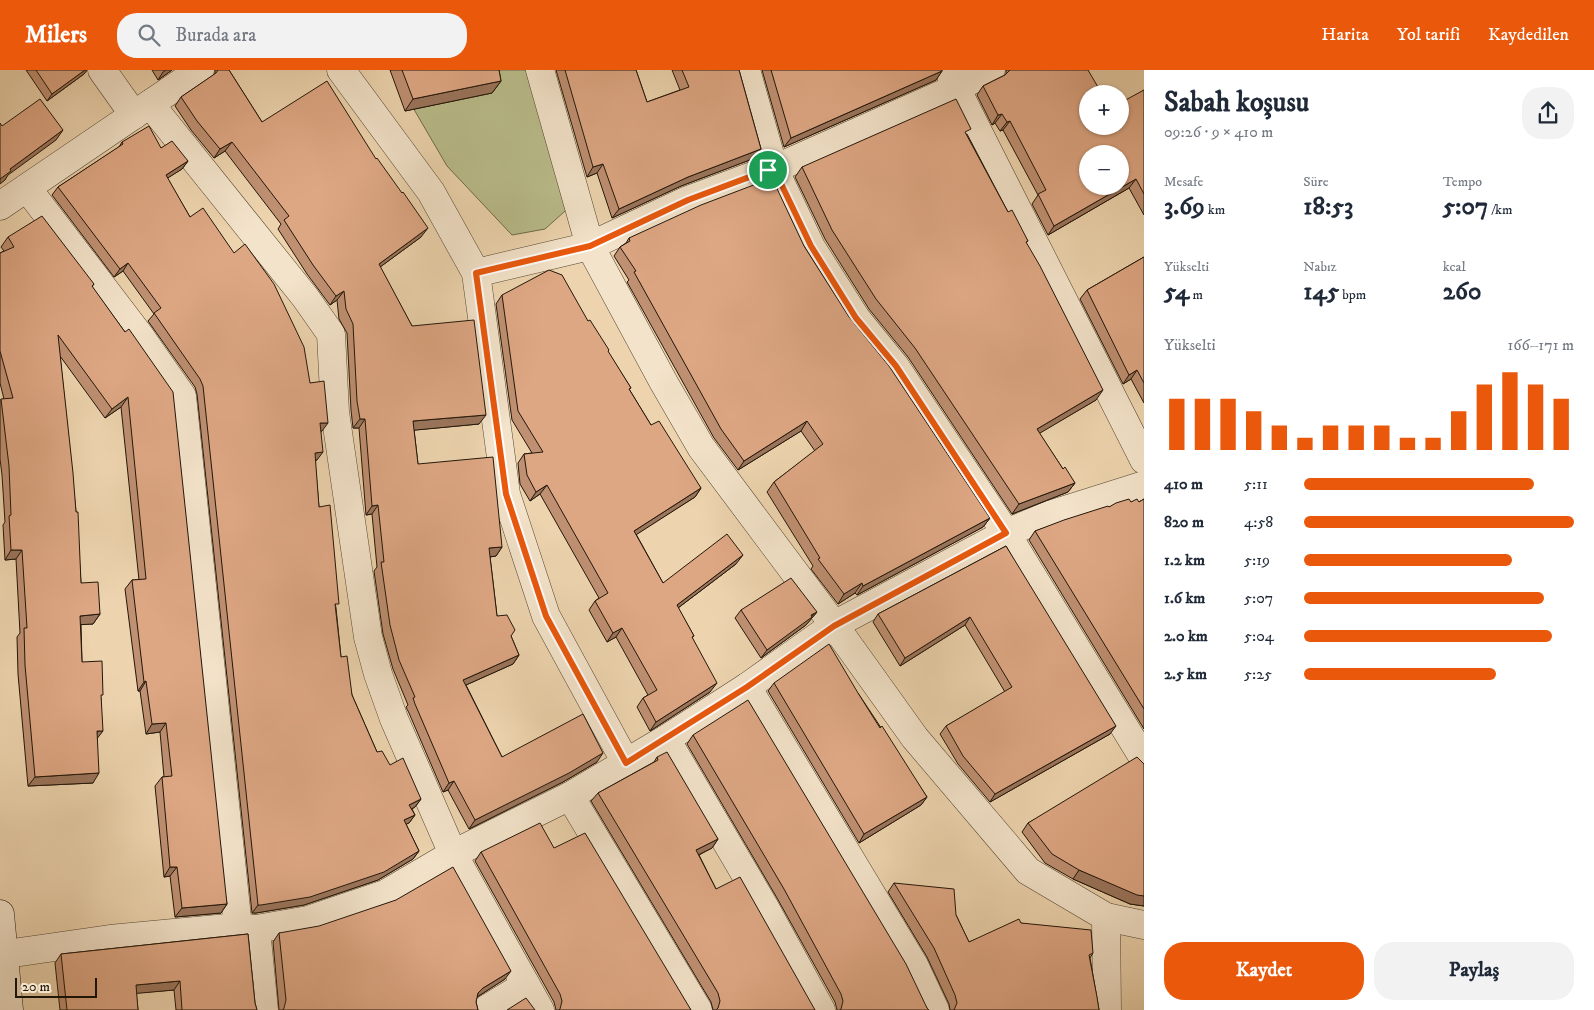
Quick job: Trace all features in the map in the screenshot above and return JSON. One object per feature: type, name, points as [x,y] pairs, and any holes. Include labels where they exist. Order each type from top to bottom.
[{"type":"street","points":[[102,70],[142,110],[305,297],[330,334],[336,412],[368,637],[378,674],[394,719],[453,854],[540,1010]]},
{"type":"street","points":[[0,206],[200,70]]},
{"type":"street","points":[[341,70],[431,192],[476,273],[506,494],[546,616],[626,763]]},
{"type":"street","points":[[540,70],[590,246],[701,447],[915,738],[1028,872],[1106,917],[1144,925]]},
{"type":"street","points":[[746,70],[774,169],[811,246],[856,318],[896,366],[1006,533],[1144,758]]},
{"type":"street","points":[[476,273],[590,246],[688,200],[774,169],[952,79],[991,70]]},
{"type":"street","points":[[952,79],[1144,460]]},
{"type":"street","points":[[27,188],[140,336],[182,396],[247,928],[264,1010]]},
{"type":"street","points":[[2,955],[110,939],[247,928],[308,920],[385,894],[453,854],[570,796],[666,739],[747,687],[834,626],[1006,533],[1052,514],[1144,485]]},
{"type":"street","points":[[747,687],[914,965],[934,1010]]},
{"type":"street","points":[[666,739],[764,906],[821,1010]]},
{"type":"street","points":[[570,796],[698,1010]]},
{"type":"street","points":[[0,914],[2,955],[9,1010]]},
{"type":"street","points":[[1106,917],[1107,1010]]},
{"type":"street","points":[[485,1010],[526,985]]},
{"type":"green space","points":[[391,70],[527,70],[574,203],[545,229],[512,235],[447,166]]},
{"type":"building","points":[[36,70],[85,70],[52,94]]},
{"type":"building","points":[[218,70],[229,70],[262,122],[327,81],[376,159],[403,192],[428,228],[379,264],[412,326],[474,320],[486,415],[413,421],[418,464],[493,457],[502,547],[489,548],[497,616],[507,615],[515,630],[511,636],[519,655],[463,680],[502,757],[583,714],[603,753],[569,773],[475,820],[454,781],[449,783],[415,704],[413,698],[415,697],[399,660],[390,625],[381,562],[384,562],[378,505],[372,506],[365,419],[360,419],[357,401],[353,324],[346,309],[344,291],[336,296],[284,220],[289,216],[232,142],[220,149],[197,121],[181,97]]},
{"type":"building","points":[[402,70],[499,70],[501,81],[413,99]]},
{"type":"building","points":[[565,70],[636,70],[647,102],[689,87],[682,70],[739,70],[761,149],[688,177],[619,209],[603,164],[593,167]]},
{"type":"building","points":[[771,70],[942,70],[942,71],[791,138]]},
{"type":"building","points":[[1010,70],[1088,70],[1097,85],[1079,85],[1079,135],[1129,135],[1129,98],[1144,90],[1144,194],[1136,179],[1129,183],[1129,145],[1079,145],[1079,195],[1108,195],[1054,226],[1038,194],[1046,190],[1010,121],[1007,122],[1002,114],[998,115],[983,86],[1005,75]]},
{"type":"building","points":[[40,99],[63,130],[10,169],[11,171],[0,179],[0,123],[2,126]]},
{"type":"building","points":[[956,99],[971,129],[965,132],[1008,212],[1012,210],[1028,241],[1026,242],[1103,390],[1037,429],[1063,469],[1065,467],[1075,483],[1019,504],[915,348],[876,299],[832,230],[802,167]]},
{"type":"building","points":[[149,126],[161,148],[172,141],[188,161],[166,175],[190,217],[203,208],[234,253],[245,244],[274,284],[304,347],[310,383],[324,381],[328,423],[320,423],[323,452],[315,453],[319,507],[330,505],[339,604],[335,604],[341,657],[347,656],[352,695],[377,752],[382,751],[390,765],[403,758],[421,799],[409,805],[415,815],[404,820],[419,851],[384,872],[310,897],[258,905],[203,386],[154,313],[161,308],[128,263],[120,269],[58,187],[123,144],[122,142]]},
{"type":"building","points":[[772,178],[804,246],[849,317],[889,366],[990,518],[863,586],[862,583],[844,594],[818,559],[820,558],[774,482],[823,444],[807,421],[744,461],[721,429],[634,272],[636,271],[620,247],[630,241],[629,238],[701,205]]},
{"type":"building","points":[[42,216],[94,284],[92,286],[125,332],[129,329],[173,392],[227,904],[182,908],[177,867],[170,867],[162,777],[172,776],[166,723],[152,724],[146,681],[144,682],[132,580],[146,579],[128,397],[112,409],[58,335],[76,512],[78,512],[81,583],[98,582],[100,614],[80,616],[82,662],[102,661],[103,731],[97,731],[99,773],[35,777],[25,665],[24,628],[27,628],[22,550],[11,550],[9,466],[1,399],[13,398],[0,351],[0,253],[14,247],[8,237]]},
{"type":"building","points":[[1144,257],[1144,383],[1137,370],[1129,375],[1087,290]]},
{"type":"building","points":[[549,270],[562,275],[588,321],[590,320],[609,350],[631,388],[629,389],[651,425],[659,421],[701,488],[634,531],[663,583],[727,534],[743,555],[677,605],[717,683],[656,722],[643,698],[657,690],[622,628],[613,633],[595,601],[608,593],[547,485],[536,492],[527,475],[524,454],[543,452],[518,411],[502,295]]},
{"type":"building","points":[[1129,499],[1131,502],[1137,499],[1139,502],[1144,499],[1144,709],[1035,531]]},
{"type":"building","points":[[1006,546],[1116,726],[995,794],[963,756],[946,726],[1012,687],[970,617],[905,658],[878,614]]},
{"type":"building","points":[[791,578],[817,612],[767,650],[741,610]]},
{"type":"building","points":[[829,644],[880,728],[882,726],[927,797],[864,834],[774,683]]},
{"type":"building","points":[[748,700],[906,964],[929,1010],[840,1010],[843,1001],[841,994],[784,889],[693,735]]},
{"type":"building","points":[[667,752],[718,839],[696,850],[716,889],[740,877],[815,1010],[716,1010],[720,1001],[718,993],[598,793],[658,760],[657,757]]},
{"type":"building","points":[[1137,757],[1144,764],[1144,896],[1137,895],[1079,870],[1052,854],[1028,823]]},
{"type":"building","points":[[540,823],[554,848],[585,833],[691,1010],[559,1010],[562,1001],[560,994],[481,852]]},
{"type":"building","points":[[453,867],[511,971],[478,993],[476,1002],[478,1010],[283,1010],[286,1000],[279,933],[319,926],[396,900]]},
{"type":"building","points":[[894,883],[954,889],[956,915],[969,942],[1019,919],[1021,923],[1091,930],[1093,953],[1089,955],[1099,1010],[954,1010],[957,1003],[955,995],[934,948]]},
{"type":"building","points":[[248,934],[257,1010],[182,1010],[180,981],[136,985],[138,1010],[67,1010],[61,954]]},
{"type":"building","points":[[526,998],[535,1010],[507,1010]]},
{"type":"route","points":[[774,169],[811,246],[856,318],[896,366],[1006,533],[834,626],[747,687],[626,763],[546,616],[506,494],[476,273],[590,246],[688,200],[768,170],[774,169]]}]
